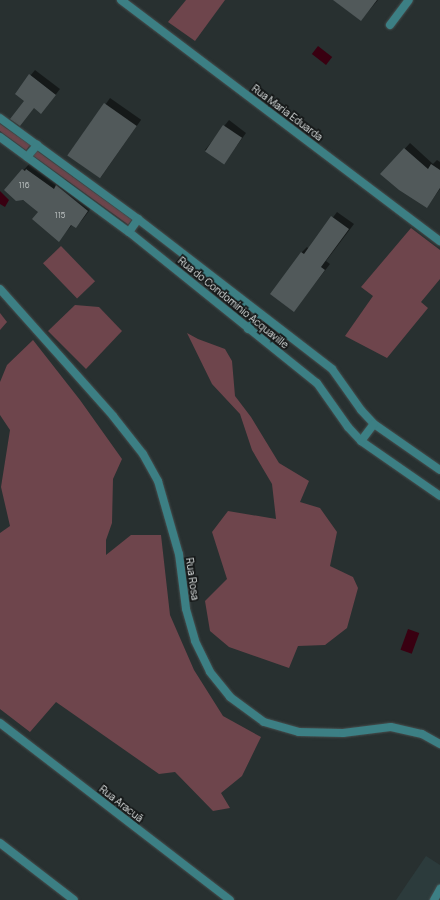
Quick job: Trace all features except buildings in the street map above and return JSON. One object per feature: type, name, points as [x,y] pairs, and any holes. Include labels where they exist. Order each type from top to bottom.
[{"type":"street","name":"Rua Maria Eduarda","points":[[121,0],[440,241]]},
{"type":"street","points":[[390,25],[409,0]]},
{"type":"street","name":"Rua do Condomínio Acquaville","points":[[0,118],[138,219],[332,369],[361,410],[374,424],[440,470]]},
{"type":"street","name":"Rua do Condomínio Acquaville","points":[[0,137],[129,232],[317,383],[348,427],[361,440],[440,496]]},
{"type":"street","points":[[27,157],[37,145]]},
{"type":"street","points":[[129,232],[138,219]]},
{"type":"street","name":"Rua Rosa","points":[[0,289],[113,416],[143,454],[158,481],[179,554],[186,609],[195,641],[210,672],[230,697],[264,722],[299,732],[344,733],[391,727],[422,734],[440,744]]},
{"type":"street","points":[[248,329],[259,313]]},
{"type":"street","points":[[361,440],[374,424]]},
{"type":"street","name":"Rua Aracuã","points":[[0,723],[230,900]]},
{"type":"street","points":[[0,843],[74,900]]},
{"type":"street","points":[[434,900],[440,890]]},
{"type":"shaded area","points":[[186,0],[225,0],[195,41],[168,22]]},
{"type":"shaded area","points":[[318,46],[332,57],[326,65],[312,54]]},
{"type":"shaded area","points":[[0,124],[30,145],[26,150],[0,131]]},
{"type":"shaded area","points":[[37,151],[132,220],[128,225],[33,156]]},
{"type":"shaded area","points":[[0,191],[9,200],[5,207],[0,204]]},
{"type":"shaded area","points":[[411,228],[440,250],[440,279],[421,302],[428,308],[387,358],[345,336],[373,296],[361,287]]},
{"type":"shaded area","points":[[61,246],[95,281],[77,299],[43,263]]},
{"type":"shaded area","points":[[75,305],[99,307],[122,331],[86,369],[48,331]]},
{"type":"shaded area","points":[[0,313],[7,322],[0,330]]},
{"type":"shaded area","points":[[187,333],[198,339],[225,349],[232,361],[235,396],[251,417],[279,463],[309,481],[300,502],[320,508],[337,532],[330,566],[353,577],[358,588],[347,628],[325,645],[298,646],[289,668],[229,647],[210,631],[205,601],[227,579],[212,532],[228,511],[276,519],[272,484],[252,450],[240,414],[212,384]]},
{"type":"shaded area","points":[[33,340],[80,400],[122,459],[113,479],[112,523],[106,540],[106,555],[131,535],[161,535],[170,615],[194,670],[223,716],[261,737],[242,776],[221,793],[230,808],[213,811],[175,772],[159,774],[56,702],[30,732],[0,709],[0,533],[10,526],[1,487],[10,430],[0,415],[0,382],[7,365]]},
{"type":"shaded area","points":[[408,629],[419,633],[412,654],[400,650]]},
{"type":"shaded area","points":[[426,856],[440,865],[440,900],[396,900]]}]
